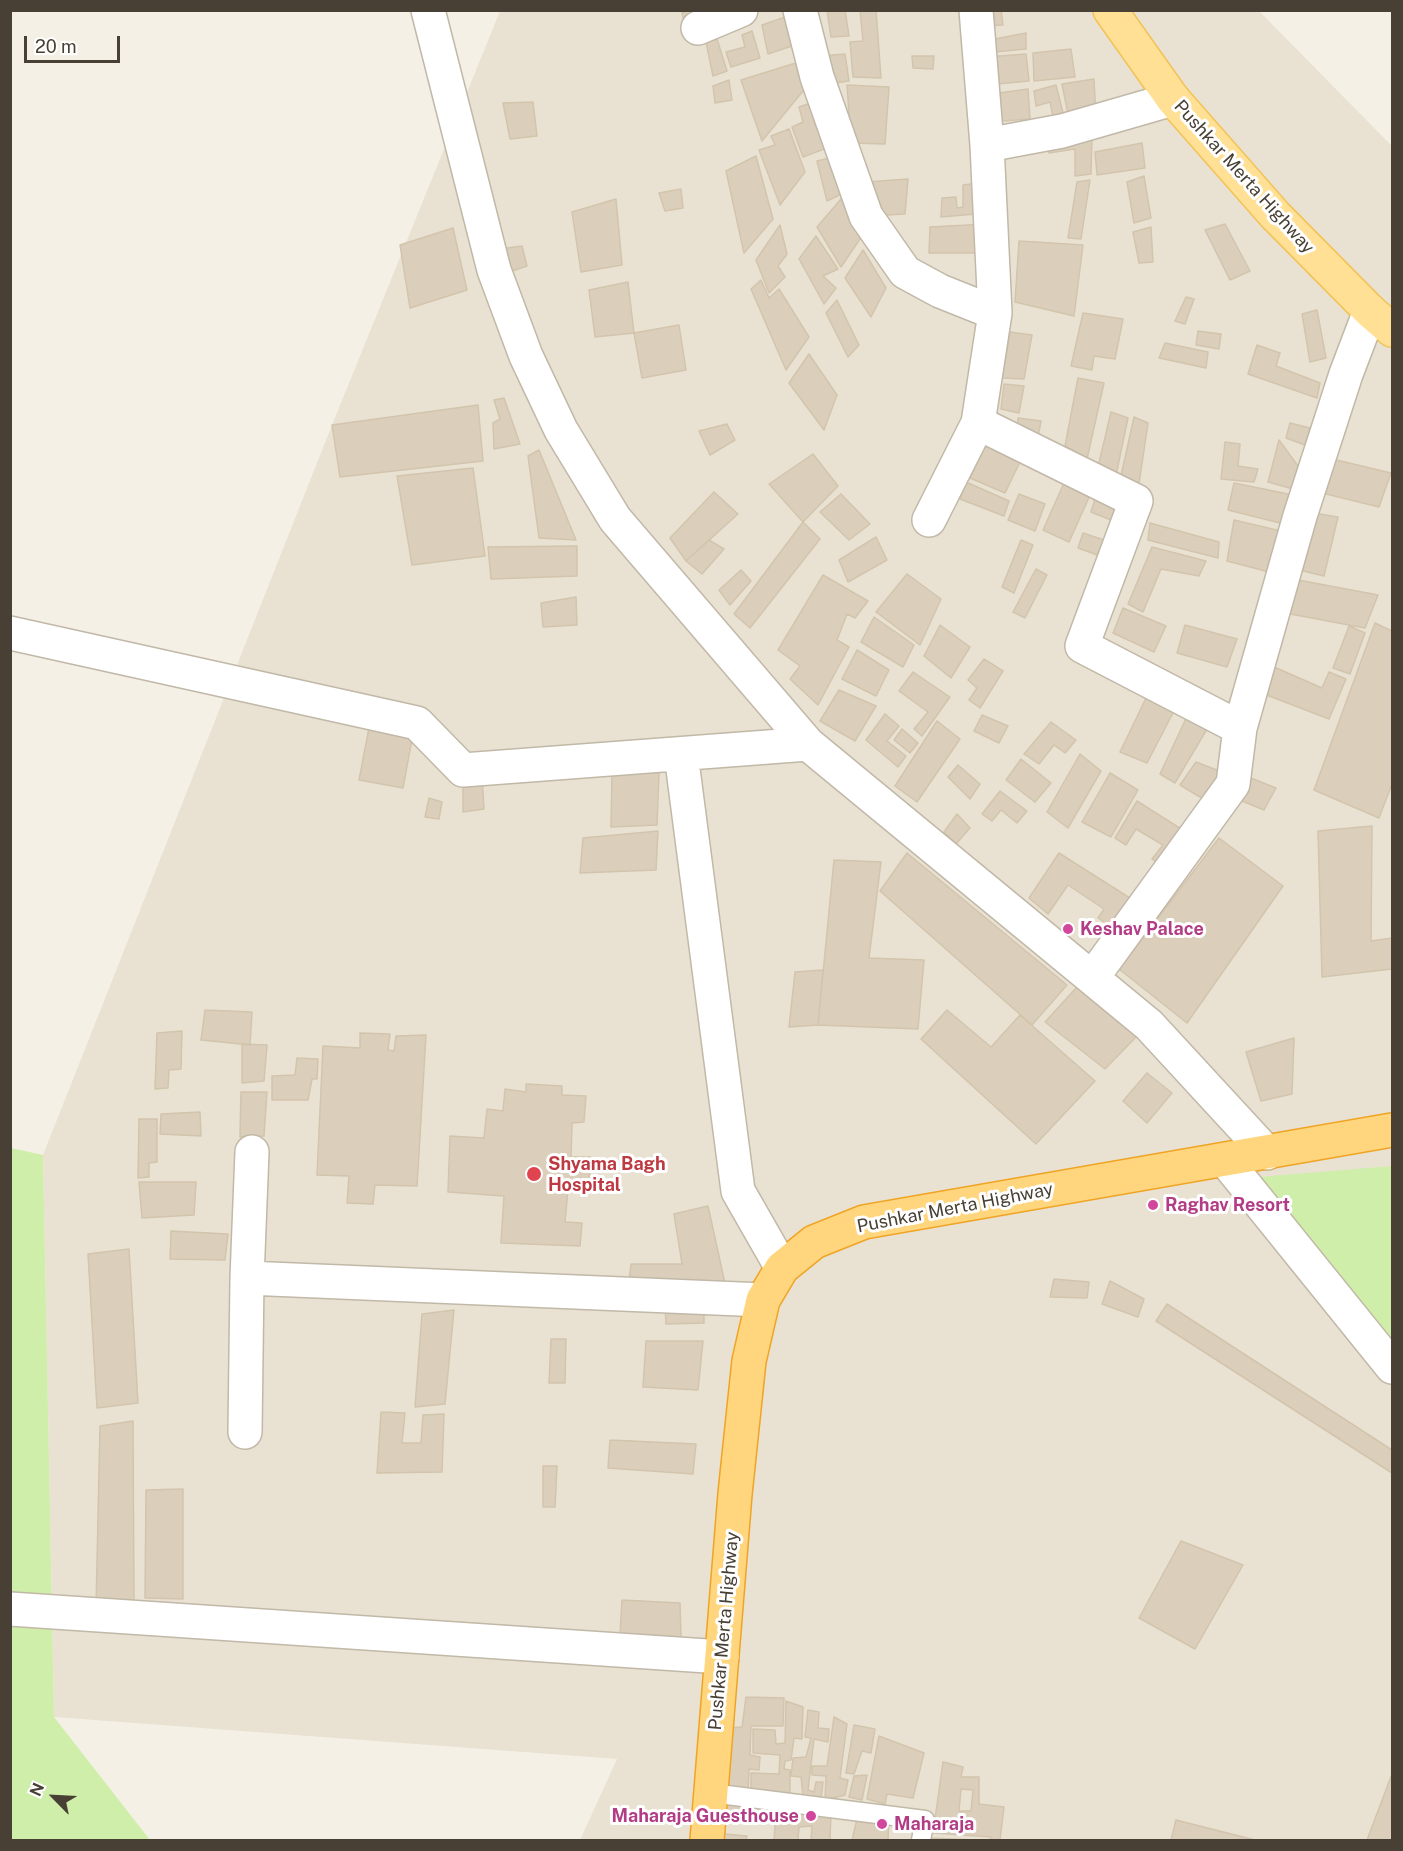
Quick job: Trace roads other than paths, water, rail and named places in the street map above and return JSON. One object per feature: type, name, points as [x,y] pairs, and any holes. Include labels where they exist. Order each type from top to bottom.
[{"type":"highway","name":"Pushkar Merta Highway","points":[[707,1840],[743,1405],[749,1361],[763,1300],[782,1268],[814,1242],[864,1222],[1392,1130]]},
{"type":"main road","name":"Pushkar Merta Highway","points":[[1110,10],[1173,99],[1275,215],[1381,320]]},
{"type":"street","points":[[428,10],[494,270],[526,356],[561,430],[615,519],[808,744],[1149,1024],[1267,1153]]},
{"type":"street","points":[[698,28],[741,10]]},
{"type":"street","points":[[800,10],[817,77],[866,216],[905,272],[939,291],[995,313]]},
{"type":"street","points":[[929,520],[978,423],[995,313],[987,145],[976,10]]},
{"type":"street","points":[[987,145],[1062,131],[1173,99]]},
{"type":"street","points":[[1092,978],[1233,784],[1240,728],[1300,516],[1346,374],[1381,320]]},
{"type":"street","points":[[978,423],[1136,501],[1082,646],[1240,728]]},
{"type":"street","points":[[10,633],[417,723],[463,770],[808,744]]},
{"type":"street","points":[[681,754],[738,1191],[782,1268]]},
{"type":"street","points":[[245,1432],[247,1278],[252,1152]]},
{"type":"street","points":[[1224,1160],[1392,1367]]},
{"type":"street","points":[[247,1278],[763,1300]]},
{"type":"street","points":[[10,1609],[722,1657]]},
{"type":"lane","points":[[711,1793],[925,1820],[921,1840]]},
{"type":"place","name":"Keshav Palace","points":[[1068,929]]},
{"type":"place","name":"Shyama Bagh Hospital","points":[[534,1174]]},
{"type":"place","name":"Raghav Resort","points":[[1153,1205]]},
{"type":"place","name":"Maharaja Guesthouse","points":[[811,1816]]},
{"type":"place","name":"Maharaja","points":[[882,1824]]}]
